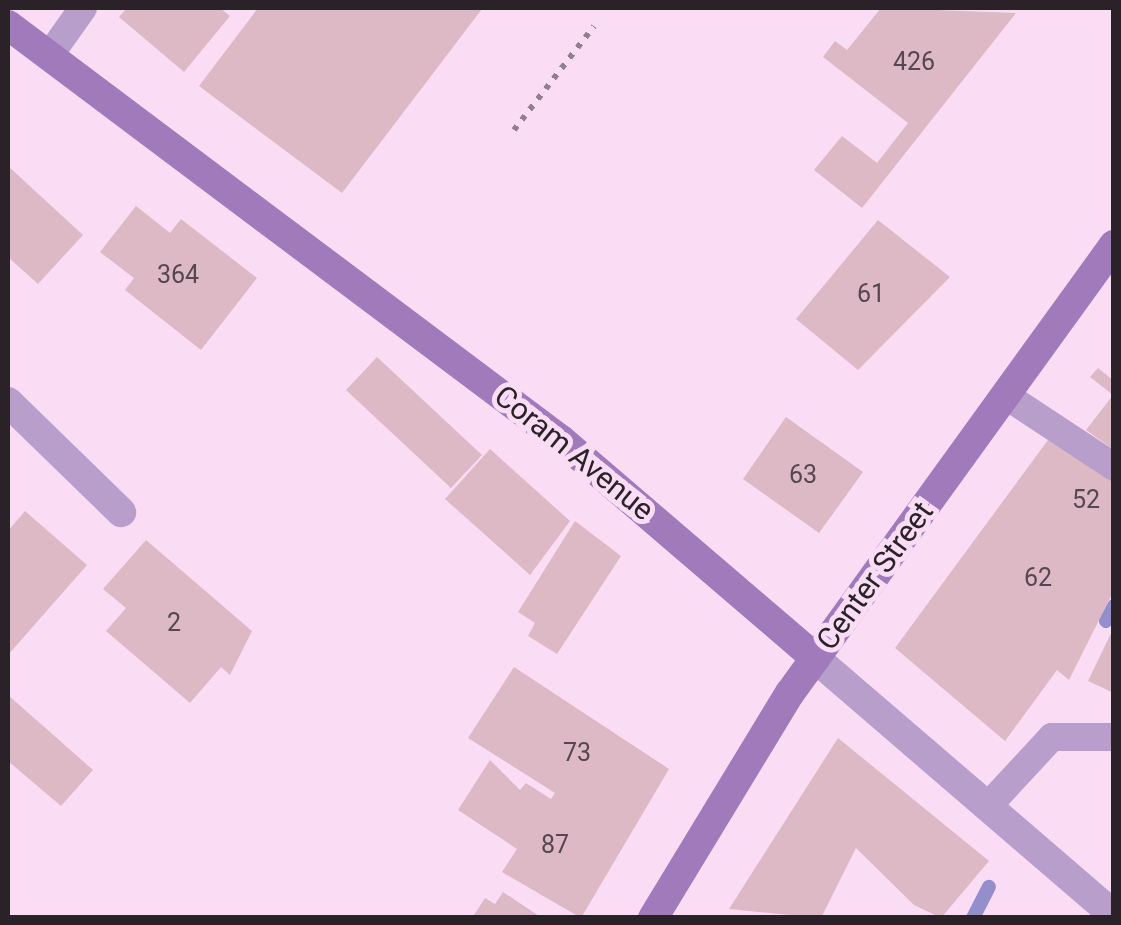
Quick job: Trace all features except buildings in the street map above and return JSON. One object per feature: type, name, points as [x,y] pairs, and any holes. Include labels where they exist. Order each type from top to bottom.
[{"type":"main road","name":"Coram Avenue","points":[[8,25],[561,440],[815,658]]},
{"type":"main road","name":"Center Street","points":[[653,918],[815,658],[1114,245]]},
{"type":"street","points":[[8,402],[121,512]]},
{"type":"street","name":"Coram Avenue","points":[[815,658],[1110,914]]},
{"type":"lane","points":[[49,56],[83,8]]},
{"type":"lane","points":[[1006,395],[1114,468]]},
{"type":"lane","points":[[988,806],[1052,737],[1114,737]]},
{"type":"path","points":[[514,130],[594,26]]},
{"type":"waterway","points":[[1106,621],[1114,606]]},
{"type":"waterway","points":[[973,918],[989,887]]}]
